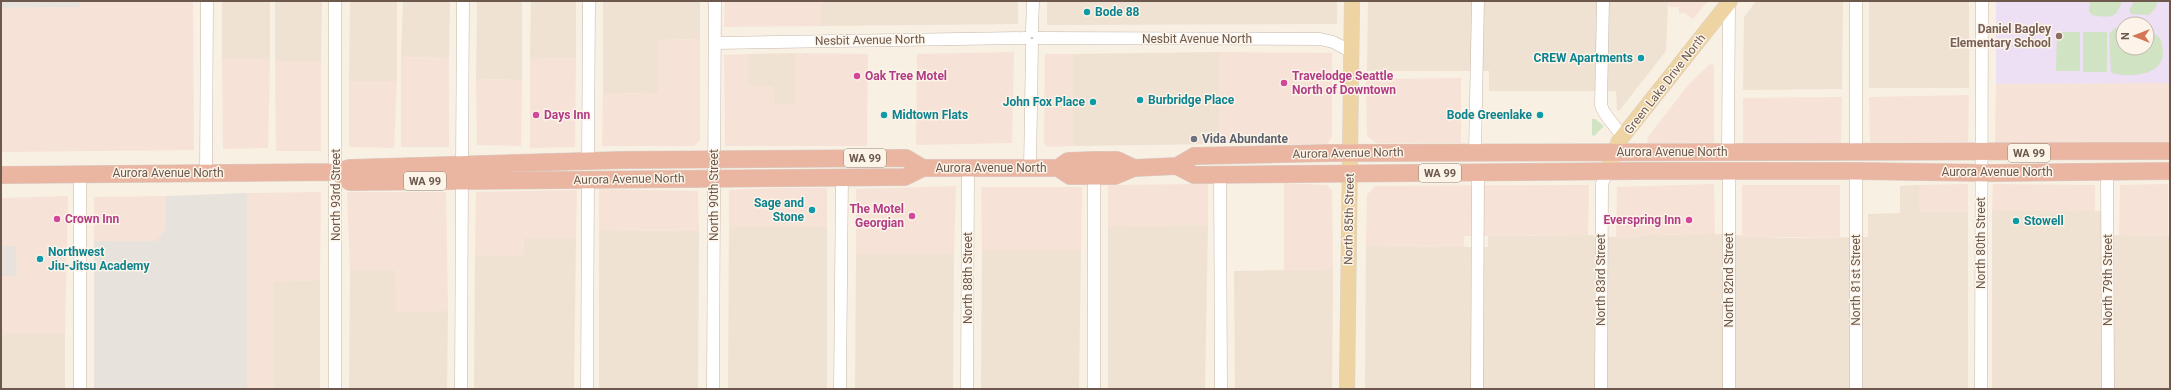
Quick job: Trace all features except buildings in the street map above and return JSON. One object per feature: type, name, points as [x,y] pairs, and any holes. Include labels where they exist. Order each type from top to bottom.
[{"type":"highway","name":"Aurora Avenue North","points":[[1,174],[336,172],[350,168],[462,173],[516,180],[905,177],[923,168],[968,167],[1058,168],[1070,176],[1094,177],[1115,176],[1134,168],[1177,166],[1194,156],[1475,152],[2170,152]]},
{"type":"highway","name":"Aurora Avenue North","points":[[462,173],[558,162],[714,159],[906,158],[923,168]]},
{"type":"highway","name":"Aurora Avenue North","points":[[1058,168],[1068,161],[1095,160],[1117,160],[1134,168]]},
{"type":"highway","points":[[516,180],[526,171],[553,170],[558,162]]},
{"type":"highway","name":"Aurora Avenue North","points":[[1177,166],[1194,175],[1350,174],[1478,180],[1607,171],[1856,171],[1980,173],[2170,171]]},
{"type":"main road","name":"North 85th Street","points":[[1347,389],[1352,1]]},
{"type":"main road","name":"Green Lake Drive North","points":[[1607,171],[1622,137],[1730,1]]},
{"type":"street","points":[[206,173],[207,1]]},
{"type":"street","name":"North 93rd Street","points":[[335,389],[336,1]]},
{"type":"street","points":[[461,389],[464,1]]},
{"type":"street","points":[[588,161],[589,1]]},
{"type":"street","name":"North 90th Street","points":[[713,389],[716,1]]},
{"type":"street","points":[[1475,152],[1478,1]]},
{"type":"street","points":[[1603,1],[1601,105],[1605,115],[1615,124],[1622,137]]},
{"type":"street","points":[[1728,152],[1730,1]]},
{"type":"street","points":[[1856,1],[1856,151]]},
{"type":"street","name":"North 80th Street","points":[[1981,389],[1980,153],[1982,1]]},
{"type":"street","points":[[1030,168],[1033,6]]},
{"type":"street","name":"Nesbit Avenue North","points":[[715,43],[1032,38],[1320,39],[1333,42],[1352,52]]},
{"type":"street","name":"North 88th Street","points":[[967,389],[968,167]]},
{"type":"street","name":"North 83rd Street","points":[[1601,389],[1602,184],[1607,171]]},
{"type":"street","name":"North 82nd Street","points":[[1729,171],[1729,389]]},
{"type":"street","name":"North 81st Street","points":[[1856,171],[1856,389]]},
{"type":"street","name":"North 79th Street","points":[[2107,172],[2108,389]]},
{"type":"street","points":[[80,174],[80,389]]},
{"type":"street","points":[[1220,174],[1221,389]]},
{"type":"street","points":[[840,389],[842,177]]},
{"type":"street","points":[[1094,177],[1094,389]]},
{"type":"street","points":[[587,389],[588,179]]},
{"type":"street","points":[[1477,389],[1478,180]]},
{"type":"shaded area","points":[[1,1],[80,1],[80,7],[1,8]]},
{"type":"shaded area","points":[[80,1],[193,1],[194,150],[1,152],[1,8],[80,7]]},
{"type":"shaded area","points":[[222,1],[270,1],[270,59],[222,59]]},
{"type":"shaded area","points":[[275,1],[322,1],[321,61],[275,61]]},
{"type":"shaded area","points":[[350,1],[397,1],[397,81],[349,81]]},
{"type":"shaded area","points":[[403,1],[450,1],[449,58],[401,57]]},
{"type":"shaded area","points":[[477,1],[522,1],[522,80],[476,79]]},
{"type":"shaded area","points":[[531,1],[576,1],[576,58],[530,59]]},
{"type":"shaded area","points":[[603,1],[700,1],[700,39],[658,40],[658,93],[603,94]]},
{"type":"shaded area","points":[[725,1],[821,1],[821,26],[724,27]]},
{"type":"shaded area","points":[[821,1],[1018,1],[1018,24],[821,26]]},
{"type":"shaded area","points":[[1047,1],[1337,1],[1337,24],[1047,25]]},
{"type":"shaded area","points":[[1368,1],[1668,1],[1666,51],[1619,111],[1617,110],[1616,91],[1489,91],[1489,71],[1367,71]]},
{"type":"shaded area","points":[[1668,1],[1708,1],[1693,19],[1685,13],[1679,14],[1679,7],[1669,7]]},
{"type":"shaded area","points":[[1756,1],[1843,1],[1842,89],[1743,90],[1744,17]]},
{"type":"shaded area","points":[[1869,1],[1969,1],[1969,88],[1869,88]]},
{"type":"shaded area","name":"Daniel Bagley Elementary School","points":[[1996,1],[2170,1],[2170,83],[1996,84]]},
{"type":"shaded area","points":[[700,39],[700,140],[694,146],[602,146],[603,94],[658,93],[658,40]]},
{"type":"shaded area","points":[[1014,52],[1012,143],[916,145],[917,54]]},
{"type":"shaded area","points":[[1219,52],[1219,144],[1073,146],[1073,54]]},
{"type":"shaded area","points":[[1219,52],[1332,53],[1332,137],[1327,144],[1219,144]]},
{"type":"shaded area","points":[[795,53],[795,105],[774,104],[773,86],[748,86],[748,54]]},
{"type":"shaded area","points":[[795,53],[868,54],[867,146],[725,146],[724,55],[748,54],[748,86],[773,86],[774,104],[795,105]]},
{"type":"shaded area","points":[[1045,54],[1073,54],[1073,146],[1047,147],[1044,142]]},
{"type":"shaded area","points":[[401,57],[449,58],[449,147],[401,147]]},
{"type":"shaded area","points":[[576,58],[575,147],[530,148],[530,59]]},
{"type":"shaded area","points":[[222,59],[270,59],[268,148],[223,149]]},
{"type":"shaded area","points":[[275,61],[321,61],[321,151],[276,151]]},
{"type":"shaded area","points":[[1710,64],[1714,65],[1714,143],[1648,143],[1647,138],[1689,84]]},
{"type":"shaded area","points":[[1461,78],[1461,143],[1376,143],[1367,136],[1366,79]]},
{"type":"shaded area","points":[[476,79],[522,80],[521,146],[477,145]]},
{"type":"shaded area","points":[[349,81],[397,81],[394,148],[349,147]]},
{"type":"shaded area","points":[[2170,83],[2170,143],[1995,143],[1996,84]]},
{"type":"shaded area","points":[[1969,95],[1968,142],[1870,142],[1869,97]]},
{"type":"shaded area","points":[[1842,97],[1841,143],[1743,143],[1743,98]]},
{"type":"shaded area","points":[[1284,183],[1327,185],[1332,190],[1333,269],[1284,270]]},
{"type":"shaded area","points":[[1208,184],[1208,225],[1108,226],[1108,185]]},
{"type":"shaded area","points":[[1714,184],[1715,234],[1645,235],[1631,238],[1616,238],[1617,187]]},
{"type":"shaded area","points":[[1968,184],[1968,212],[1919,212],[1919,185]]},
{"type":"shaded area","points":[[1993,184],[2095,185],[2095,211],[1992,210]]},
{"type":"shaded area","points":[[2168,184],[2168,236],[2119,235],[2120,185]]},
{"type":"shaded area","points":[[1589,185],[1588,235],[1464,236],[1464,247],[1366,246],[1367,195],[1375,186]]},
{"type":"shaded area","points":[[1742,185],[1840,185],[1840,237],[1742,237]]},
{"type":"shaded area","points":[[1919,185],[1919,212],[1968,212],[1968,389],[1365,389],[1366,246],[1488,247],[1488,236],[1588,235],[1631,238],[1645,235],[1715,234],[1783,238],[1868,237],[1868,214],[1900,213],[1900,186]]},
{"type":"shaded area","points":[[956,186],[954,254],[856,254],[856,189]]},
{"type":"shaded area","points":[[981,187],[1082,187],[1081,250],[982,250]]},
{"type":"shaded area","points":[[827,188],[827,227],[729,227],[729,190]]},
{"type":"shaded area","points":[[599,189],[698,191],[699,231],[599,230]]},
{"type":"shaded area","points":[[577,190],[576,238],[524,238],[523,256],[475,255],[476,192]]},
{"type":"shaded area","points":[[321,192],[320,280],[274,282],[274,389],[247,389],[247,193]]},
{"type":"shaded area","points":[[347,192],[446,192],[448,311],[396,312],[395,270],[350,270]]},
{"type":"shaded area","points":[[247,193],[247,389],[94,389],[94,241],[156,241],[166,228],[166,196]]},
{"type":"shaded area","points":[[68,196],[65,333],[1,333],[1,276],[17,276],[17,272],[16,246],[1,246],[1,198]]},
{"type":"shaded area","points":[[166,196],[166,228],[156,241],[94,241],[94,197]]},
{"type":"shaded area","points":[[1992,210],[2101,211],[2113,235],[2170,236],[2170,389],[1992,389]]},
{"type":"shaded area","points":[[1208,225],[1205,389],[1108,389],[1108,226]]},
{"type":"shaded area","points":[[729,227],[827,227],[827,389],[728,389]]},
{"type":"shaded area","points":[[599,230],[699,231],[698,389],[599,389]]},
{"type":"shaded area","points":[[524,238],[576,238],[574,389],[474,389],[475,255],[523,256]]},
{"type":"shaded area","points":[[1,246],[16,246],[17,276],[1,276]]},
{"type":"shaded area","points":[[982,250],[1081,250],[1079,389],[981,389]]},
{"type":"shaded area","points":[[856,254],[954,254],[953,389],[855,389]]},
{"type":"shaded area","points":[[1333,269],[1332,389],[1235,389],[1234,271]]},
{"type":"shaded area","points":[[350,270],[395,270],[397,312],[448,311],[447,389],[349,389]]},
{"type":"shaded area","points":[[1,276],[2,333],[65,333],[65,389],[1,389]]},
{"type":"shaded area","points":[[320,280],[320,389],[274,389],[274,281]]},
{"type":"green space","points":[[2090,1],[2122,1],[2115,14],[2104,17],[2092,15],[2089,11]]},
{"type":"green space","points":[[2134,1],[2157,1],[2156,7],[2149,15],[2131,14],[2129,10]]},
{"type":"green space","points":[[2115,28],[2115,56],[2155,56],[2155,34],[2160,38],[2163,47],[2161,62],[2152,70],[2138,75],[2122,75],[2111,72],[2109,34]]},
{"type":"green space","points":[[2057,32],[2080,32],[2080,71],[2056,71]]},
{"type":"green space","points":[[2083,32],[2107,32],[2107,72],[2083,72]]},
{"type":"green space","points":[[1592,119],[1595,119],[1604,126],[1594,136],[1592,135]]},
{"type":"place","name":"Bode 88","points":[[1087,12]]},
{"type":"place","name":"Daniel Bagley Elementary School","points":[[2059,36]]},
{"type":"place","name":"CREW Apartments","points":[[1641,58]]},
{"type":"place","name":"Oak Tree Motel","points":[[857,76]]},
{"type":"place","name":"Travelodge Seattle North of Downtown","points":[[1284,83]]},
{"type":"place","name":"Burbridge Place","points":[[1140,100]]},
{"type":"place","name":"John Fox Place","points":[[1093,102]]},
{"type":"place","name":"Days Inn","points":[[536,115]]},
{"type":"place","name":"Midtown Flats","points":[[884,115]]},
{"type":"place","name":"Bode Greenlake","points":[[1540,115]]},
{"type":"place","name":"Vida Abundante","points":[[1194,139]]},
{"type":"place","name":"Sage and Stone","points":[[812,210]]},
{"type":"place","name":"The Motel Georgian","points":[[912,216]]},
{"type":"place","name":"Crown Inn","points":[[57,219]]},
{"type":"place","name":"Everspring Inn","points":[[1689,220]]},
{"type":"place","name":"Stowell","points":[[2016,221]]},
{"type":"place","name":"Northwest Jiu-Jitsu Academy","points":[[40,259]]}]
